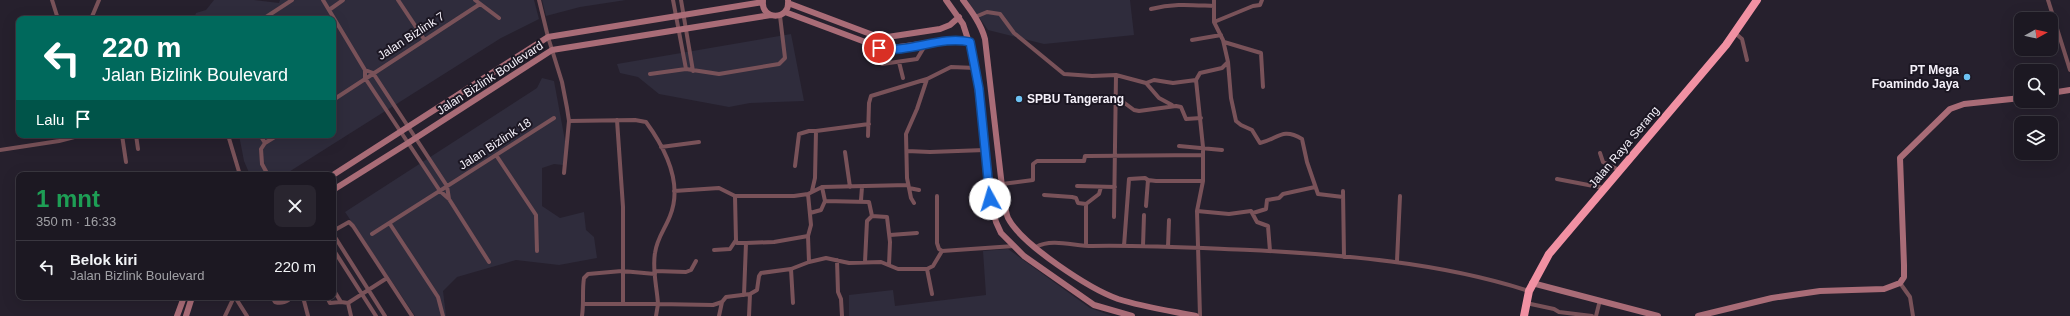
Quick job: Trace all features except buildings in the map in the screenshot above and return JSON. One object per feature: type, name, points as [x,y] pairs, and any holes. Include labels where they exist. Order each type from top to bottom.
[{"type":"highway","name":"Jalan Raya Serang","points":[[1524,316],[1530,287],[1558,242],[1734,33],[1757,0]]},
{"type":"main road","points":[[946,0],[959,17],[970,42],[976,68],[990,199],[996,222],[1002,233],[1024,256],[1094,305],[1132,316]]},
{"type":"main road","points":[[963,0],[975,17],[985,39],[1002,184],[1008,218],[1036,247],[1080,280],[1109,295],[1134,303],[1196,316]]},
{"type":"main road","name":"Jalan Bizlink Boulevard","points":[[336,173],[548,37],[763,1]]},
{"type":"main road","points":[[763,1],[766,12],[771,16]]},
{"type":"main road","points":[[959,17],[950,26],[940,29],[881,38],[788,1],[782,14],[879,48],[892,49],[958,39],[970,42]]},
{"type":"main road","name":"Jalan Bizlink Boulevard","points":[[336,188],[552,50],[782,14]]},
{"type":"main road","points":[[564,34],[566,47]]},
{"type":"main road","points":[[531,48],[538,58]]},
{"type":"main road","points":[[2058,92],[2070,90]]},
{"type":"main road","points":[[1698,316],[1772,298],[1830,291],[1884,289],[1900,283],[1904,277],[1904,265],[1900,158],[1950,109],[1964,104],[2014,99]]},
{"type":"main road","points":[[1530,287],[1600,300],[1658,316]]},
{"type":"main road","points":[[177,316],[183,300]]},
{"type":"main road","points":[[186,316],[191,300]]},
{"type":"street","points":[[52,0],[57,16]]},
{"type":"street","points":[[92,16],[99,0]]},
{"type":"street","points":[[268,16],[292,0]]},
{"type":"street","points":[[323,0],[333,16]]},
{"type":"street","points":[[329,10],[343,0]]},
{"type":"street","points":[[398,0],[424,39]]},
{"type":"street","points":[[475,0],[499,18]]},
{"type":"street","points":[[539,0],[548,37],[562,82],[569,121],[564,173]]},
{"type":"street","points":[[673,0],[676,16],[682,29],[693,71]]},
{"type":"street","points":[[681,0],[686,69]]},
{"type":"street","points":[[1214,0],[1214,22],[1224,42],[1236,121],[1240,125],[1252,130],[1260,144],[1283,133],[1293,134],[1302,139],[1315,187],[1320,196],[1343,197]]},
{"type":"street","points":[[1214,22],[1253,6],[1260,5],[1262,0]]},
{"type":"street","points":[[2048,0],[2070,70]]},
{"type":"street","points":[[1152,9],[1166,5],[1188,3],[1214,6]]},
{"type":"street","name":"Jalan Bizlink 7","points":[[336,98],[424,39],[480,4]]},
{"type":"street","points":[[975,17],[987,12],[1000,14],[1014,33],[1064,74],[1116,75],[1146,83],[1159,98],[1172,105],[1181,107],[1186,119],[1201,118]]},
{"type":"street","points":[[650,74],[686,69],[719,74],[779,64],[783,62],[785,58],[782,14]]},
{"type":"street","points":[[336,22],[365,70],[365,78],[440,192],[449,199],[489,262]]},
{"type":"street","points":[[1734,33],[1742,39],[1747,60]]},
{"type":"street","points":[[1192,40],[1221,35]]},
{"type":"street","points":[[1224,42],[1261,53],[1263,87]]},
{"type":"street","points":[[879,48],[880,63],[899,62],[917,59],[926,44]]},
{"type":"street","points":[[899,62],[903,78]]},
{"type":"street","points":[[1200,316],[1197,211],[1202,181],[1203,147],[1196,80],[1200,73],[1222,68],[1228,62]]},
{"type":"street","points":[[868,136],[868,103],[871,96],[927,80],[951,67],[976,68]]},
{"type":"street","points":[[365,70],[372,73],[447,186],[449,199]]},
{"type":"street","points":[[1114,217],[1116,75]]},
{"type":"street","points":[[914,203],[908,186],[907,129],[917,109],[927,80]]},
{"type":"street","points":[[1146,83],[1154,80],[1173,83],[1196,80]]},
{"type":"street","points":[[1115,96],[1134,110],[1139,111],[1172,105]]},
{"type":"street","name":"Jalan Bizlink 18","points":[[372,234],[390,224],[554,118]]},
{"type":"street","points":[[617,120],[623,207],[623,304]]},
{"type":"street","points":[[569,121],[639,120],[646,122],[669,164],[674,191],[670,216],[657,241],[655,273],[658,304],[656,316]]},
{"type":"street","points":[[795,166],[797,136],[809,131],[869,124]]},
{"type":"street","points":[[812,191],[815,172],[816,131]]},
{"type":"street","points":[[0,150],[70,138]]},
{"type":"street","points":[[122,138],[126,162]]},
{"type":"street","points":[[136,138],[138,149]]},
{"type":"street","points":[[229,138],[239,172]]},
{"type":"street","points":[[262,138],[265,143]]},
{"type":"street","points":[[266,172],[262,164],[260,155],[261,149],[265,143],[273,138]]},
{"type":"street","points":[[661,147],[699,142]]},
{"type":"street","points":[[1179,146],[1203,147],[1222,150]]},
{"type":"street","points":[[907,151],[930,152],[985,150]]},
{"type":"street","points":[[845,152],[850,188]]},
{"type":"street","points":[[1600,153],[1603,162],[1619,170]]},
{"type":"street","points":[[496,155],[536,215],[537,250]]},
{"type":"street","points":[[1002,184],[1033,180],[1033,164],[1037,161],[1084,161],[1086,156],[1203,155]]},
{"type":"street","points":[[1124,246],[1129,179],[1145,178],[1148,180],[1202,181]]},
{"type":"street","points":[[1557,179],[1604,188]]},
{"type":"street","points":[[1146,206],[1148,180]]},
{"type":"street","points":[[674,191],[718,188],[734,196],[808,194],[822,187],[850,188],[908,186],[919,190]]},
{"type":"street","points":[[1077,186],[1115,187]]},
{"type":"street","points":[[810,213],[821,210],[825,201],[822,187]]},
{"type":"street","points":[[860,200],[862,187]]},
{"type":"street","points":[[1044,195],[1072,197],[1076,198],[1078,203],[1086,204],[1099,194],[1101,187]]},
{"type":"street","points":[[1197,211],[1229,214],[1247,211],[1253,212],[1266,209],[1267,200],[1279,198],[1283,194],[1315,187]]},
{"type":"street","points":[[1343,191],[1344,257]]},
{"type":"street","points":[[808,194],[810,213],[810,231],[808,236],[809,262]]},
{"type":"street","points":[[714,250],[730,249],[736,240],[734,196]]},
{"type":"street","points":[[937,196],[937,243],[939,249],[1014,246]]},
{"type":"street","points":[[1397,261],[1400,196]]},
{"type":"street","points":[[825,201],[860,200],[870,202],[872,216]]},
{"type":"street","points":[[1086,204],[1086,246]]},
{"type":"street","points":[[1253,212],[1257,222],[1268,226],[1270,251]]},
{"type":"street","points":[[1143,246],[1144,214]]},
{"type":"street","points":[[865,262],[867,221],[872,216],[887,217],[890,235],[889,265]]},
{"type":"street","points":[[1168,247],[1169,220]]},
{"type":"street","points":[[336,229],[349,222],[412,316]]},
{"type":"street","points":[[390,224],[438,297],[443,316]]},
{"type":"street","points":[[890,235],[917,233]]},
{"type":"street","points":[[736,240],[737,243],[774,242],[808,236]]},
{"type":"street","points":[[336,239],[366,291],[376,316]]},
{"type":"street","points":[[744,295],[746,243]]},
{"type":"street","points":[[1036,247],[1046,243],[1086,246],[1198,248],[1270,251],[1397,261],[1530,287]]},
{"type":"street","points":[[719,316],[722,302],[726,297],[750,294],[757,290],[761,274],[791,269],[809,262],[826,258],[849,263],[876,261],[898,269],[927,269],[933,266],[942,250]]},
{"type":"street","points":[[336,253],[385,316]]},
{"type":"street","points":[[837,260],[838,292],[841,299],[842,316]]},
{"type":"street","points":[[582,316],[584,304],[583,284],[584,278],[588,274],[622,271],[655,273],[686,272],[691,270],[696,261]]},
{"type":"street","points":[[791,269],[793,303]]},
{"type":"street","points":[[927,269],[932,294]]},
{"type":"street","points":[[328,300],[330,303],[348,303],[387,278]]},
{"type":"street","points":[[1900,283],[1910,297],[1912,316]]},
{"type":"street","points":[[336,294],[341,302]]},
{"type":"street","points":[[749,316],[750,294]]},
{"type":"street","points":[[225,316],[233,300]]},
{"type":"street","points":[[236,300],[247,316]]},
{"type":"street","points":[[274,300],[275,302],[280,303],[288,300]]},
{"type":"street","points":[[304,300],[308,316]]},
{"type":"street","points":[[1596,316],[1600,300]]},
{"type":"street","points":[[584,304],[713,305],[722,302]]},
{"type":"street","points":[[348,303],[351,316]]},
{"type":"street","points":[[1526,303],[1557,314],[1592,316]]},
{"type":"shaded area","points":[[214,0],[254,0],[279,3],[280,0],[534,0],[539,19],[501,38],[289,172],[249,172],[244,161],[240,138],[336,138],[336,16],[195,16],[196,13],[206,10]]},
{"type":"shaded area","points":[[542,0],[626,0],[580,7],[546,16]]},
{"type":"shaded area","points":[[967,0],[1130,0],[1134,35],[1044,44],[988,30]]},
{"type":"shaded area","points":[[791,34],[804,101],[750,103],[729,107],[659,94],[638,77],[620,73],[617,64]]},
{"type":"shaded area","points":[[542,78],[554,81],[566,146],[563,165],[554,164],[542,168],[542,206],[560,218],[584,212],[586,230],[594,237],[597,258],[559,265],[516,260],[457,277],[443,291],[446,316],[415,316],[345,212],[537,88]]},
{"type":"shaded area","points":[[1008,249],[1090,308],[1112,316],[849,316],[849,295],[893,290],[895,306],[986,295],[983,251]]},
{"type":"place","name":"PT Mega Foamindo Jaya","points":[[1967,77]]},
{"type":"place","name":"SPBU Tangerang","points":[[1019,99]]},
{"type":"route","points":[[879,48],[892,49],[958,39],[970,42],[979,89],[990,199]]}]
